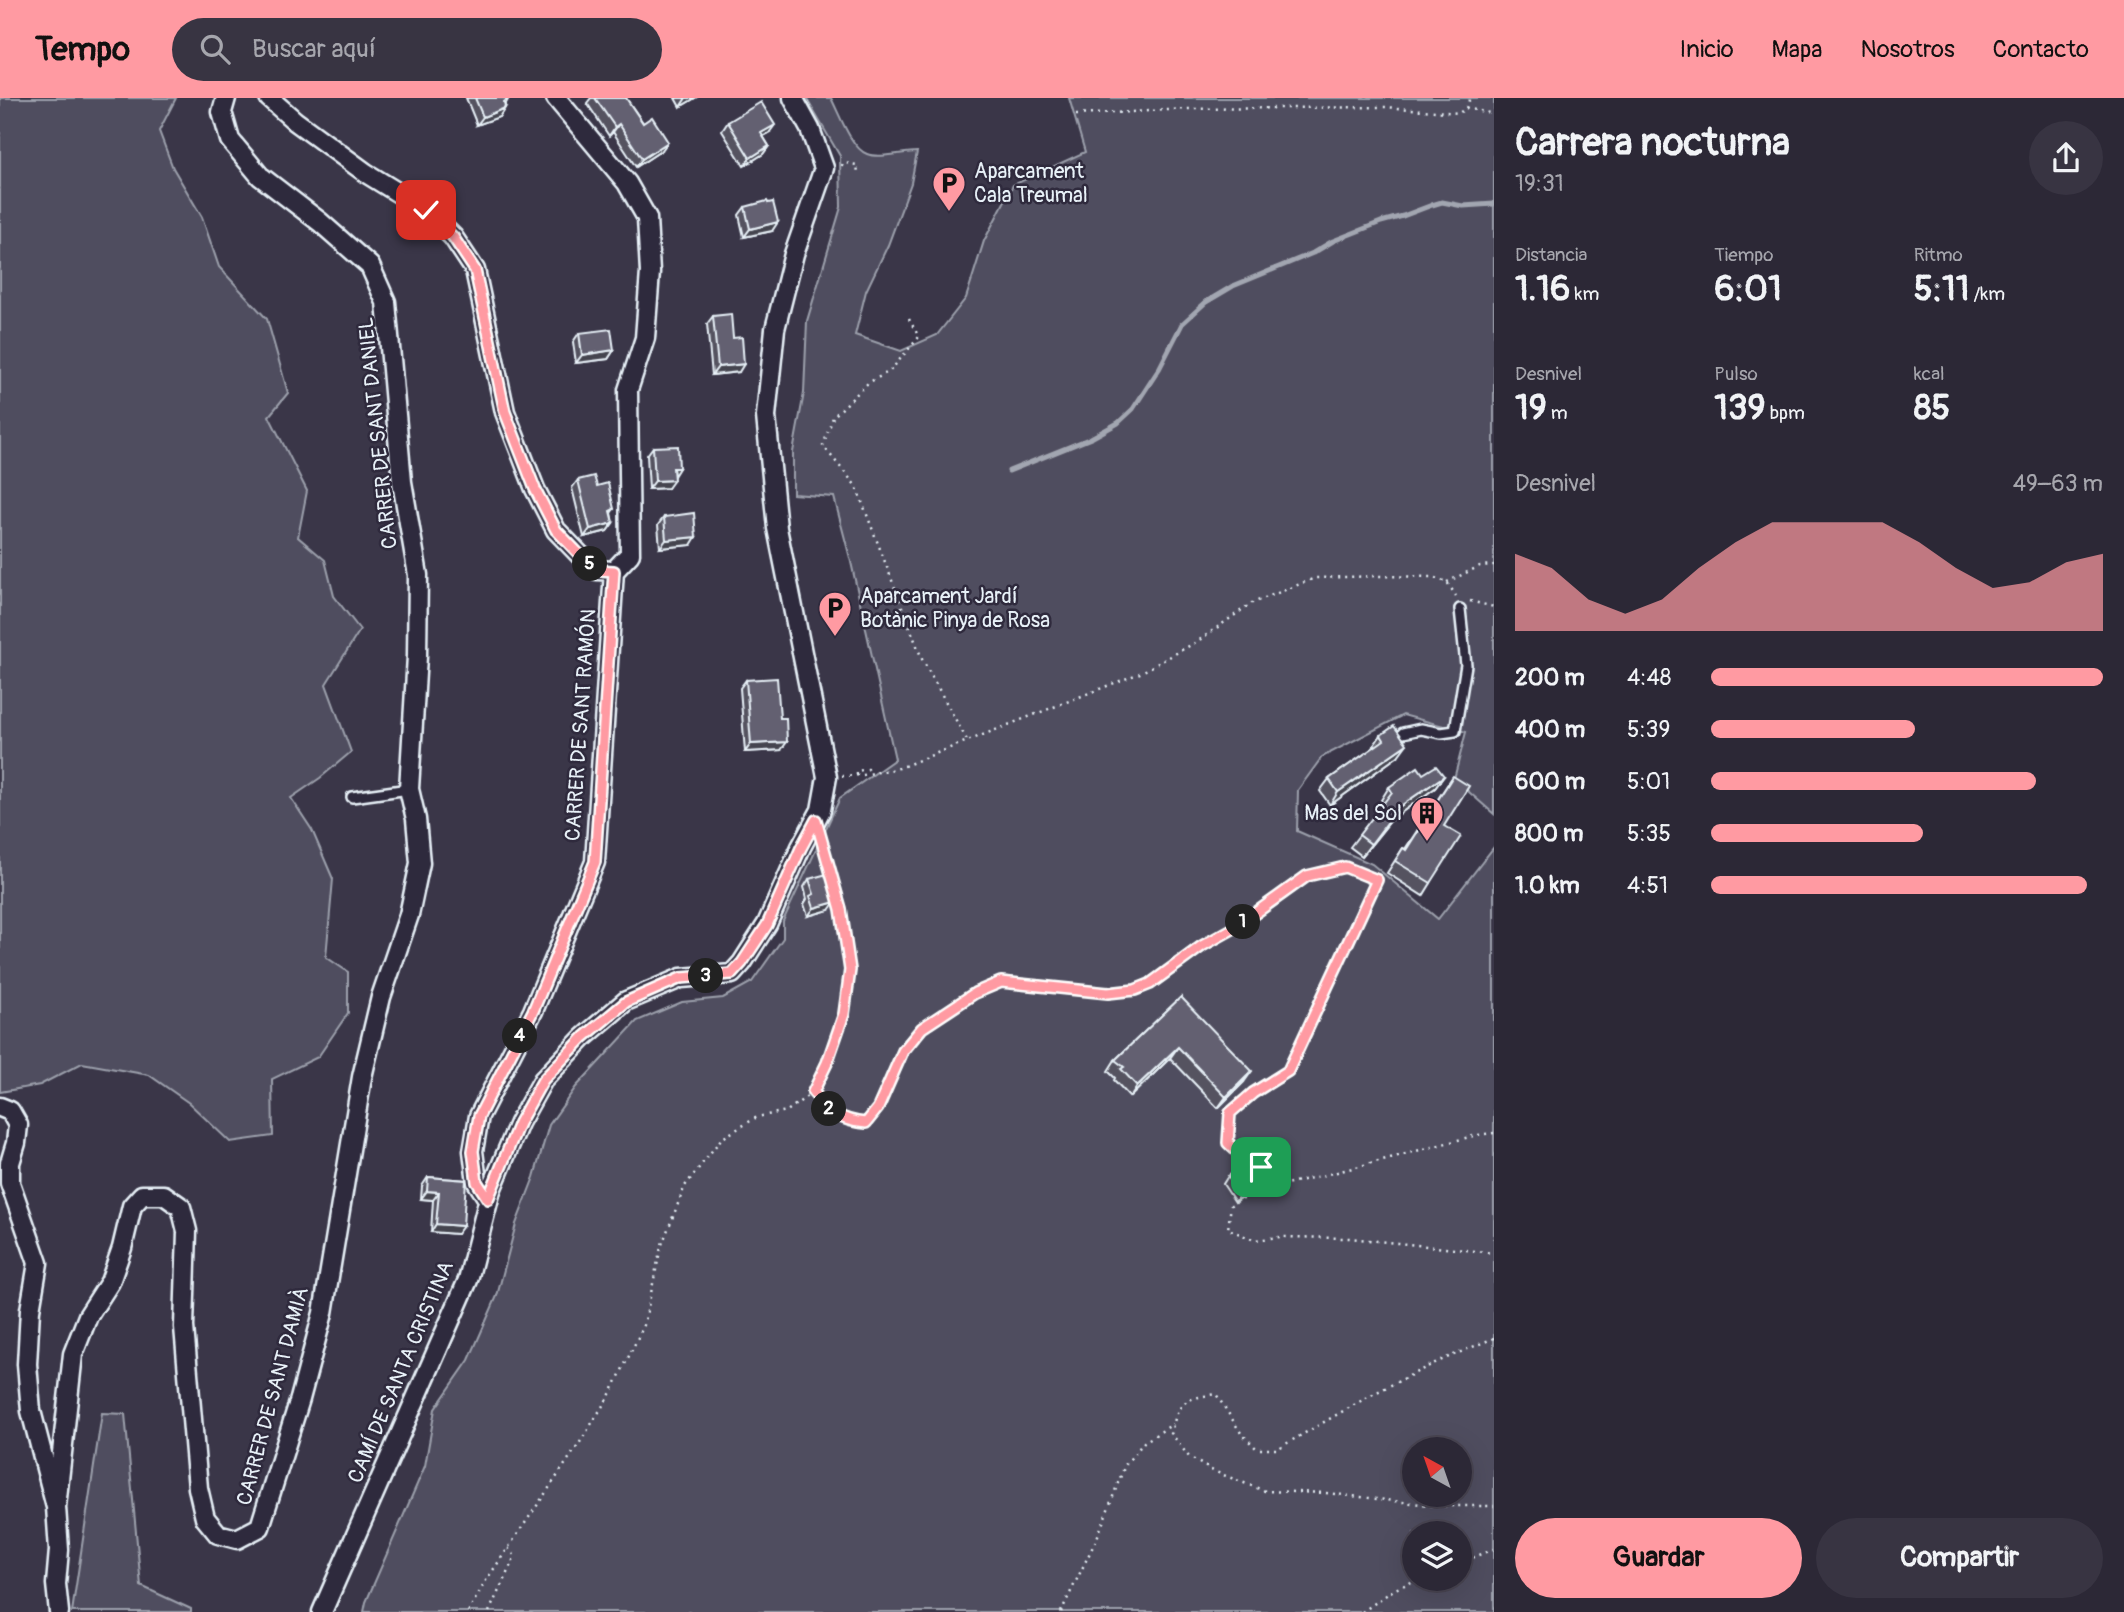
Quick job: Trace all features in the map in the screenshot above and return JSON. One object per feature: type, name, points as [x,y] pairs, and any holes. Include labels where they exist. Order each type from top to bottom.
[{"type":"street","name":"CARRER DE SANT DANIEL","points":[[226,98],[222,112],[230,140],[260,176],[320,222],[370,266],[386,302],[402,482],[418,575],[417,656],[409,789]]},
{"type":"street","points":[[269,98],[295,121],[366,173],[426,210],[453,237],[475,270],[505,412],[535,489],[556,530],[581,556],[597,570],[614,571]]},
{"type":"street","name":"CARRER DE SANT RAMÓN","points":[[488,1199],[477,1182],[473,1151],[479,1116],[533,1011],[595,862],[614,571],[630,554],[628,390],[645,338],[650,272],[647,218],[627,183],[556,98]]},
{"type":"street","name":"CAMÍ DE SANTA CRISTINA","points":[[322,1612],[468,1280],[488,1199],[519,1123],[543,1080],[584,1037],[626,1002],[681,978],[732,974],[767,925],[821,810],[827,777],[777,528],[766,416],[775,329],[794,254],[824,168],[810,129],[793,98]]},
{"type":"street","name":"CARRER DE SANT DAMIÀ","points":[[56,1507],[73,1353],[88,1315],[110,1282],[132,1206],[142,1195],[164,1195],[181,1207],[187,1231],[184,1327],[198,1488],[205,1518],[218,1534],[237,1539],[260,1527],[323,1313],[362,1077],[381,997],[409,915],[420,863],[409,789]]},
{"type":"street","points":[[0,1107],[10,1111],[18,1125],[10,1163],[10,1183],[38,1263],[30,1310],[27,1364],[31,1411],[56,1507],[59,1549],[55,1584],[60,1612]]},
{"type":"lane","points":[[1403,733],[1421,729],[1441,733],[1455,731],[1466,666],[1460,609]]},
{"type":"lane","points":[[352,797],[409,789]]},
{"type":"path","points":[[1076,115],[1186,109],[1386,107],[1460,113],[1466,108],[1469,101],[1467,98]]},
{"type":"path","points":[[1466,108],[1494,114]]},
{"type":"path","points":[[839,172],[843,163],[857,164],[858,173]]},
{"type":"path","points":[[909,319],[919,337],[890,371],[868,383],[833,417],[823,446],[856,486],[922,659],[968,742]]},
{"type":"path","points":[[827,777],[869,774],[899,768],[1140,673],[1198,641],[1252,603],[1315,578],[1405,577],[1432,578],[1447,582],[1480,566],[1494,565]]},
{"type":"path","points":[[1447,582],[1460,609]]},
{"type":"path","points":[[1457,598],[1494,607]]},
{"type":"path","points":[[468,1612],[612,1391],[644,1325],[661,1247],[685,1186],[721,1139],[757,1117],[786,1111],[813,1092],[827,1063],[844,1014],[850,970],[841,909],[816,820]]},
{"type":"path","points":[[813,1092],[832,1112],[850,1122],[866,1123],[878,1108],[903,1051],[922,1028],[975,993],[1001,982],[1108,993],[1135,990],[1150,984],[1307,876],[1345,867],[1377,880],[1335,974],[1288,1071],[1253,1093],[1230,1113],[1228,1143],[1247,1161],[1261,1167],[1256,1191]]},
{"type":"path","points":[[1494,1133],[1256,1191],[1231,1205],[1228,1228],[1254,1240],[1280,1237],[1349,1238],[1494,1253]]},
{"type":"path","points":[[1494,1338],[1437,1362],[1373,1394],[1277,1449],[1257,1449],[1241,1433],[1216,1394],[1191,1398],[1176,1411],[1171,1433],[1189,1457],[1213,1471],[1265,1490],[1326,1493],[1437,1506],[1494,1506]]},
{"type":"path","points":[[1061,1612],[1097,1538],[1125,1465],[1144,1442],[1173,1424]]},
{"type":"path","points":[[489,1612],[515,1556],[508,1548]]},
{"type":"path","points":[[1472,1558],[1494,1549]]},
{"type":"path","points":[[1362,1612],[1402,1586]]},
{"type":"shaded area","points":[[0,98],[176,98],[159,131],[173,168],[202,217],[219,267],[267,319],[288,393],[269,416],[307,491],[298,537],[325,560],[334,596],[360,630],[326,684],[351,752],[291,798],[312,830],[333,879],[326,957],[348,972],[348,1013],[318,1057],[272,1079],[273,1136],[230,1142],[189,1103],[149,1075],[82,1063],[40,1085],[0,1092]]},
{"type":"shaded area","points":[[806,98],[831,98],[851,138],[867,154],[884,156],[917,152],[911,183],[888,245],[866,291],[855,335],[901,351],[937,335],[966,298],[984,241],[1013,185],[1085,152],[1069,98],[1494,98],[1494,814],[1454,779],[1466,732],[1403,715],[1322,757],[1298,790],[1297,831],[1372,864],[1438,919],[1494,847],[1494,1612],[364,1612],[425,1466],[435,1409],[469,1360],[497,1296],[516,1224],[534,1177],[549,1125],[576,1087],[637,1021],[682,1002],[723,998],[752,982],[783,938],[783,921],[840,798],[895,759],[834,497],[793,494],[793,452],[804,393],[807,321],[841,207],[840,156]]},
{"type":"shaded area","points":[[102,1413],[125,1414],[141,1586],[191,1609],[191,1612],[72,1612]]},
{"type":"building","points":[[475,98],[509,98],[504,102],[505,108],[483,117]]},
{"type":"building","points":[[595,98],[626,98],[643,123],[652,117],[668,142],[642,159],[619,124],[615,127]]},
{"type":"building","points":[[761,102],[775,125],[761,133],[769,146],[750,158],[728,122]]},
{"type":"building","points":[[773,202],[778,222],[750,229],[745,207]]},
{"type":"building","points":[[731,314],[733,338],[742,337],[744,364],[718,367],[713,316]]},
{"type":"building","points":[[611,329],[614,350],[582,355],[579,333]]},
{"type":"building","points":[[678,446],[679,468],[673,468],[674,480],[655,481],[653,447]]},
{"type":"building","points":[[594,476],[597,486],[608,483],[614,509],[610,511],[613,523],[590,529],[578,480]]},
{"type":"building","points":[[694,513],[696,537],[666,540],[664,517]]},
{"type":"building","points":[[777,678],[780,718],[786,718],[787,742],[751,744],[746,680]]},
{"type":"building","points":[[1394,726],[1407,744],[1338,792],[1329,779],[1384,740],[1381,735]]},
{"type":"building","points":[[1436,766],[1444,776],[1399,807],[1371,844],[1359,835],[1392,792],[1389,787],[1418,767],[1423,774]]},
{"type":"building","name":"Mas del Sol","points":[[1453,776],[1469,786],[1444,826],[1461,836],[1431,883],[1395,861],[1403,848],[1406,850]]},
{"type":"building","points":[[827,874],[835,902],[814,908],[810,896],[814,894],[809,879]]},
{"type":"building","points":[[1181,997],[1252,1071],[1226,1097],[1178,1047],[1137,1086],[1121,1069],[1124,1067],[1115,1060]]},
{"type":"building","points":[[1248,1163],[1260,1181],[1240,1194],[1228,1176]]},
{"type":"building","points":[[428,1177],[466,1180],[463,1226],[436,1224],[439,1192],[427,1191]]},
{"type":"waterway","points":[[1009,471],[1091,438],[1118,423],[1133,409],[1159,369],[1182,324],[1206,302],[1233,286],[1313,253],[1333,241],[1432,205],[1442,202],[1463,206],[1494,204]]},
{"type":"place","name":"Aparcament Cala Treumal","points":[[949,213]]},
{"type":"place","name":"Aparcament Jardí Botànic Pinya de Rosa","points":[[835,638]]},
{"type":"place","name":"Mas del Sol","points":[[1427,843]]},
{"type":"route","points":[[426,210],[453,237],[475,270],[505,412],[535,489],[556,530],[597,570],[614,571],[595,862],[533,1011],[479,1116],[473,1151],[477,1182],[488,1199],[519,1123],[543,1080],[584,1037],[626,1002],[681,978],[732,974],[742,963],[767,925],[816,820],[841,909],[850,970],[844,1014],[827,1063],[813,1092],[832,1112],[850,1122],[866,1123],[878,1108],[903,1051],[922,1028],[975,993],[1001,982],[1108,993],[1135,990],[1150,984],[1202,946],[1236,927],[1307,876],[1345,867],[1377,880],[1288,1071],[1253,1093],[1230,1113],[1228,1143],[1247,1161],[1261,1167]]}]
